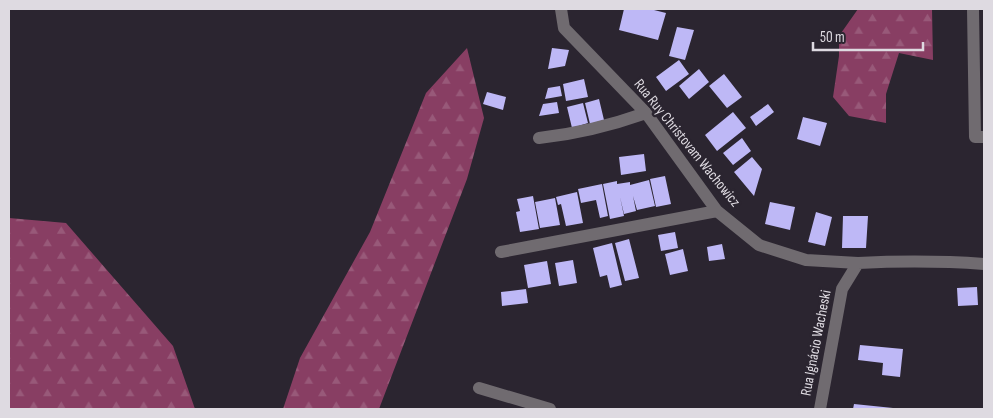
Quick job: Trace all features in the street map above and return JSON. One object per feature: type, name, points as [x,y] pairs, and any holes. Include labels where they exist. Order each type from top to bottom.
[{"type":"street","name":"Rua Ruy Christovam Wachowicz","points":[[560,9],[564,28],[646,113],[717,211],[759,245],[806,260],[858,263]]},
{"type":"street","points":[[973,9],[975,137],[984,137]]},
{"type":"street","points":[[540,138],[619,123],[646,113]]},
{"type":"street","points":[[501,252],[717,211]]},
{"type":"street","points":[[858,263],[896,261],[984,264]]},
{"type":"street","name":"Rua Ignácio Wacheski","points":[[820,409],[842,289],[858,263]]},
{"type":"street","points":[[479,388],[550,409]]},
{"type":"green space","points":[[858,9],[932,9],[933,60],[899,53],[886,94],[886,123],[849,116],[833,97],[839,56],[839,36]]},
{"type":"green space","points":[[467,48],[484,118],[467,179],[379,409],[283,409],[300,358],[370,232],[426,93]]},
{"type":"green space","points":[[9,218],[66,223],[173,346],[195,409],[9,409]]},
{"type":"building","points":[[624,9],[650,9],[666,13],[658,40],[619,30]]},
{"type":"building","points":[[677,27],[694,30],[685,60],[669,56]]},
{"type":"building","points":[[552,48],[569,50],[565,66],[548,69]]},
{"type":"building","points":[[679,60],[689,74],[666,91],[656,77]]},
{"type":"building","points":[[699,69],[709,82],[689,99],[679,86]]},
{"type":"building","points":[[724,74],[742,97],[727,108],[709,86]]},
{"type":"building","points":[[584,79],[588,97],[566,101],[563,84]]},
{"type":"building","points":[[560,86],[562,96],[545,99],[548,88]]},
{"type":"building","points":[[487,92],[506,97],[503,110],[483,104]]},
{"type":"building","points":[[599,99],[604,120],[590,124],[585,103]]},
{"type":"building","points":[[557,102],[559,113],[539,116],[543,104]]},
{"type":"building","points":[[583,103],[588,123],[572,128],[567,107]]},
{"type":"building","points":[[768,104],[774,112],[756,126],[750,117]]},
{"type":"building","points":[[733,112],[746,128],[717,151],[705,135]]},
{"type":"building","points":[[803,117],[827,123],[820,146],[797,139]]},
{"type":"building","points":[[742,138],[751,151],[733,165],[723,153]]},
{"type":"building","points":[[644,154],[646,171],[621,175],[619,157]]},
{"type":"building","points":[[752,157],[762,169],[754,196],[734,172]]},
{"type":"building","points":[[665,176],[671,204],[656,207],[650,179]]},
{"type":"building","points":[[649,180],[655,206],[637,210],[633,196],[636,211],[624,214],[620,197],[624,216],[610,219],[603,184],[617,181],[617,184],[630,182],[630,185]]},
{"type":"building","points":[[602,184],[608,216],[600,218],[596,200],[581,203],[578,189]]},
{"type":"building","points":[[577,192],[583,223],[566,226],[561,204],[558,205],[556,197]]},
{"type":"building","points":[[533,196],[539,229],[520,232],[516,212],[520,211],[517,199]]},
{"type":"building","points":[[555,198],[560,225],[540,228],[535,202]]},
{"type":"building","points":[[770,202],[795,207],[790,230],[765,224]]},
{"type":"building","points":[[816,212],[832,217],[825,246],[808,242]]},
{"type":"building","points":[[843,216],[868,216],[866,248],[842,248]]},
{"type":"building","points":[[675,232],[678,248],[661,251],[658,235]]},
{"type":"building","points":[[629,239],[639,278],[625,281],[615,243]]},
{"type":"building","points":[[612,243],[622,285],[610,288],[607,275],[600,277],[593,248]]},
{"type":"building","points":[[722,244],[725,259],[709,261],[707,247]]},
{"type":"building","points":[[683,249],[688,271],[670,275],[665,254]]},
{"type":"building","points":[[573,260],[577,283],[559,286],[555,263]]},
{"type":"building","points":[[547,261],[551,284],[528,288],[524,265]]},
{"type":"building","points":[[977,287],[978,305],[958,306],[957,288]]},
{"type":"building","points":[[526,289],[528,303],[502,306],[501,292]]},
{"type":"building","points":[[860,345],[903,349],[900,377],[882,375],[883,363],[858,360]]},
{"type":"building","points":[[854,404],[893,408],[893,409],[853,409]]}]
